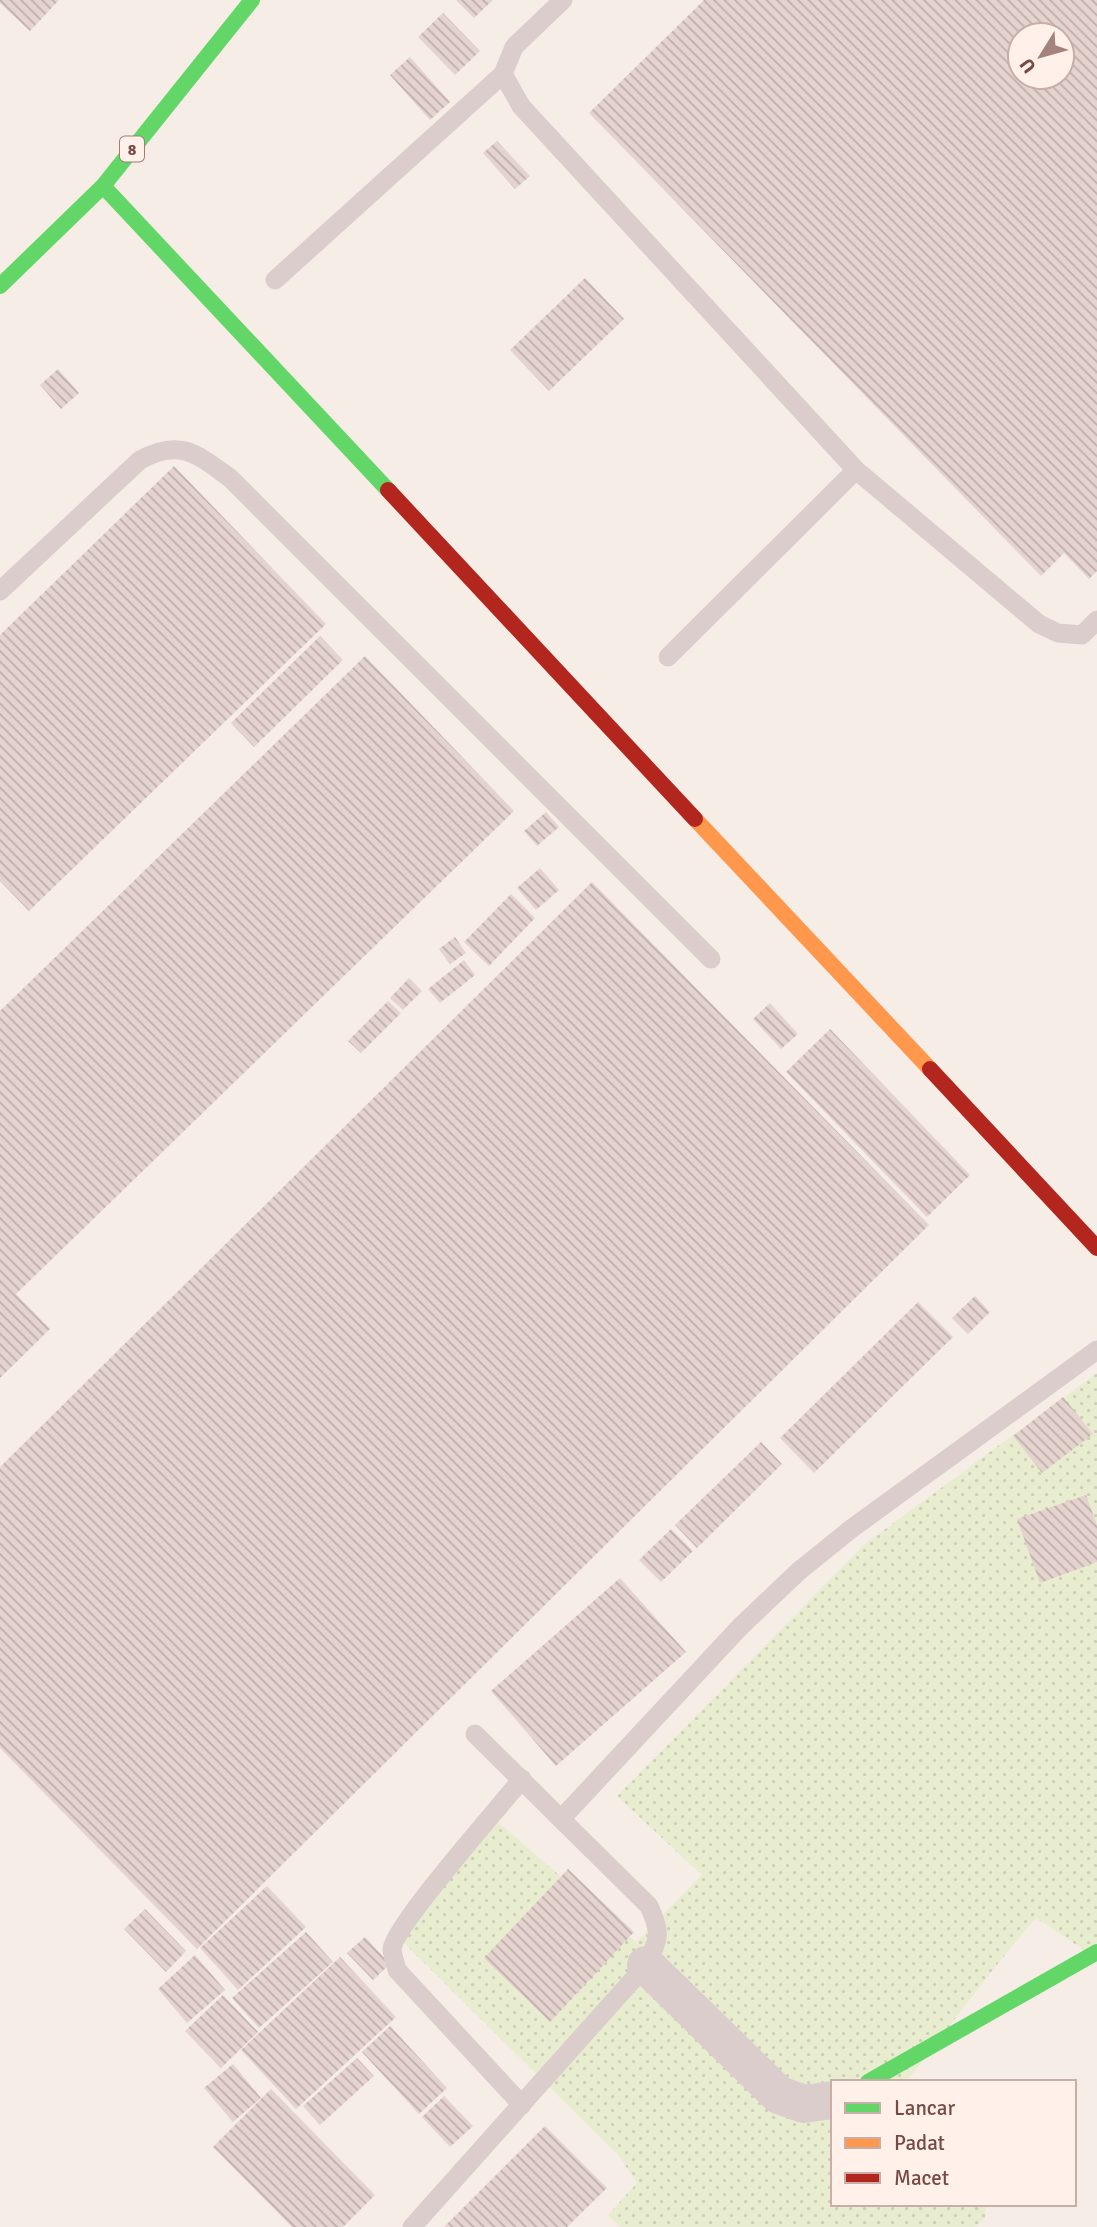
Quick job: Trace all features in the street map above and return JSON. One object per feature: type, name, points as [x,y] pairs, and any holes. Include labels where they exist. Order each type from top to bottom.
[{"type":"main road","name":"8","points":[[0,286],[103,186],[252,0]]},
{"type":"main road","points":[[103,186],[1097,1248]]},
{"type":"main road","points":[[872,2080],[1097,1952]]},
{"type":"street","points":[[646,1965],[779,2095],[804,2104],[831,2100]]},
{"type":"lane","points":[[275,280],[503,74],[514,47],[563,0]]},
{"type":"lane","points":[[503,74],[521,106],[856,470],[1039,624],[1058,633],[1082,635],[1097,620]]},
{"type":"lane","points":[[0,591],[140,460],[169,450],[188,450],[230,478],[711,959]]},
{"type":"lane","points":[[668,657],[856,470]]},
{"type":"lane","points":[[561,1819],[740,1627],[799,1572],[851,1529],[1097,1350]]},
{"type":"lane","points":[[412,2227],[646,1965],[659,1939],[657,1923],[649,1906],[475,1734]]},
{"type":"lane","points":[[522,1779],[418,1906],[392,1948],[397,1970],[522,2105]]},
{"type":"green space","points":[[1097,1373],[1097,1946],[1087,1952],[1036,1918],[910,2080],[831,2080],[831,2206],[986,2206],[985,2218],[975,2227],[620,2227],[608,2215],[637,2183],[619,2156],[399,1938],[498,1822],[636,1942],[702,1875],[617,1796],[865,1544]]},
{"type":"building","points":[[0,0],[59,0],[30,31]]},
{"type":"building","points":[[456,0],[493,0],[474,18]]},
{"type":"building","points":[[704,0],[1097,0],[1097,571],[1089,579],[1064,553],[1041,576],[589,113]]},
{"type":"building","points":[[443,13],[480,51],[455,75],[418,37]]},
{"type":"building","points":[[410,57],[450,102],[430,120],[390,75]]},
{"type":"building","points":[[497,141],[530,176],[515,189],[483,153]]},
{"type":"building","points":[[585,278],[624,319],[549,391],[510,350]]},
{"type":"building","points":[[58,369],[79,393],[61,409],[40,385]]},
{"type":"building","points":[[174,466],[326,624],[29,911],[0,881],[0,635]]},
{"type":"building","points":[[320,636],[343,660],[254,747],[231,723]]},
{"type":"building","points":[[365,656],[514,811],[16,1294],[50,1329],[0,1378],[0,1011]]},
{"type":"building","points":[[546,812],[559,827],[537,846],[524,831]]},
{"type":"building","points":[[540,868],[559,890],[536,910],[517,888]]},
{"type":"building","points":[[592,882],[929,1225],[197,1949],[0,1748],[0,1467]]},
{"type":"building","points":[[511,894],[535,918],[489,966],[464,942]]},
{"type":"building","points":[[455,937],[466,953],[450,964],[439,949]]},
{"type":"building","points":[[464,960],[475,975],[440,1003],[428,989]]},
{"type":"building","points":[[409,978],[422,991],[403,1010],[390,998]]},
{"type":"building","points":[[388,1001],[401,1013],[361,1053],[348,1041]]},
{"type":"building","points":[[770,1003],[798,1034],[781,1049],[753,1019]]},
{"type":"building","points":[[830,1029],[970,1175],[927,1217],[786,1072]]},
{"type":"building","points":[[975,1296],[990,1312],[968,1334],[952,1318]]},
{"type":"building","points":[[918,1302],[953,1337],[814,1473],[780,1438]]},
{"type":"building","points":[[1063,1397],[1093,1434],[1042,1473],[1013,1436]]},
{"type":"building","points":[[761,1442],[782,1464],[697,1548],[675,1525]]},
{"type":"building","points":[[1086,1495],[1097,1525],[1097,1562],[1040,1583],[1017,1519]]},
{"type":"building","points":[[671,1529],[693,1551],[661,1582],[639,1560]]},
{"type":"building","points":[[620,1578],[686,1652],[556,1766],[491,1691]]},
{"type":"building","points":[[568,1869],[634,1932],[550,2022],[484,1958]]},
{"type":"building","points":[[267,1886],[306,1927],[238,1990],[200,1948]]},
{"type":"building","points":[[145,1909],[186,1951],[166,1972],[124,1929]]},
{"type":"building","points":[[306,1932],[333,1962],[259,2028],[232,1998]]},
{"type":"building","points":[[365,1937],[390,1964],[373,1980],[347,1953]]},
{"type":"building","points":[[195,1955],[225,1990],[187,2023],[158,1989]]},
{"type":"building","points":[[340,1957],[396,2017],[296,2109],[241,2050]]},
{"type":"building","points":[[223,1995],[258,2032],[221,2068],[185,2031]]},
{"type":"building","points":[[390,2026],[447,2088],[419,2114],[362,2052]]},
{"type":"building","points":[[357,2058],[374,2076],[320,2125],[303,2106]]},
{"type":"building","points":[[233,2064],[261,2098],[233,2122],[204,2088]]},
{"type":"building","points":[[271,2089],[375,2195],[343,2227],[292,2227],[213,2147]]},
{"type":"building","points":[[444,2096],[473,2126],[450,2147],[422,2117]]},
{"type":"building","points":[[545,2126],[607,2188],[567,2227],[444,2227]]},
{"type":"traffic: fast","points":[[0,286],[103,186],[252,0]]},
{"type":"traffic: fast","points":[[103,186],[388,490]]},
{"type":"traffic: fast","points":[[872,2080],[1097,1952]]},
{"type":"traffic: slow","points":[[695,819],[930,1069]]},
{"type":"traffic: jam","points":[[388,490],[695,819]]},
{"type":"traffic: jam","points":[[930,1069],[1097,1248]]}]
